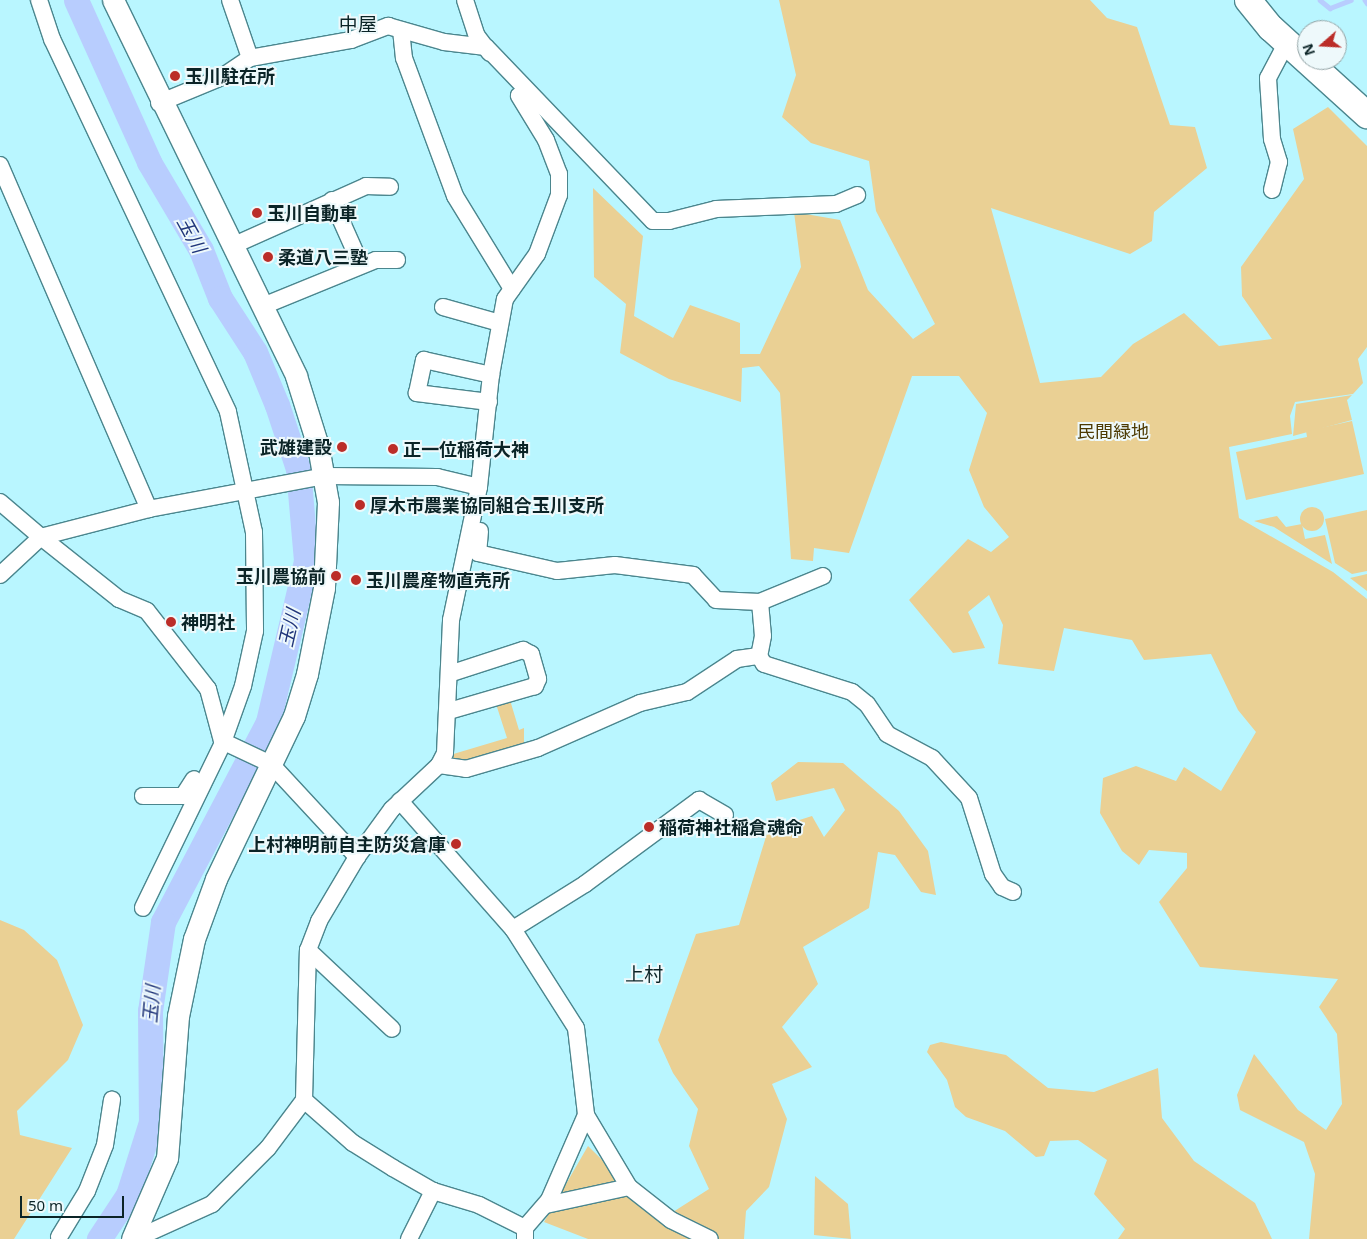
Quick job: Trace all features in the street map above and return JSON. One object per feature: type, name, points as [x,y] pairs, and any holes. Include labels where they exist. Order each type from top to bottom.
[{"type":"main road","points":[[1248,0],[1287,42],[1367,115]]},
{"type":"street","points":[[38,0],[52,39],[228,412],[249,490],[257,565],[255,630],[243,686],[225,743],[143,908]]},
{"type":"street","points":[[113,0],[159,103],[263,306],[308,407],[321,477],[329,551],[316,637],[294,716],[268,762],[216,879],[194,938],[178,1016],[167,1158],[134,1239]]},
{"type":"street","points":[[230,0],[250,58]]},
{"type":"street","points":[[465,0],[477,36],[486,47],[653,221],[669,221],[716,209],[836,204],[857,195]]},
{"type":"street","points":[[134,1239],[212,1204],[268,1148],[304,1100],[308,950],[319,921],[357,857],[400,801],[439,765],[449,711],[451,620],[476,508],[491,375],[500,323],[512,289],[537,254],[559,195],[559,174],[529,110],[486,47],[388,26],[352,40],[250,58],[222,77],[159,103]]},
{"type":"street","points":[[401,30],[404,58],[456,196],[512,289]]},
{"type":"street","points":[[1272,190],[1280,162],[1272,139],[1268,78],[1287,42]]},
{"type":"street","points":[[0,165],[149,509]]},
{"type":"street","points":[[232,246],[366,186],[390,187]]},
{"type":"street","points":[[332,200],[361,265]]},
{"type":"street","points":[[263,306],[361,265],[397,260]]},
{"type":"street","points":[[443,307],[500,323]]},
{"type":"street","points":[[489,402],[418,393],[424,360],[491,375]]},
{"type":"street","points":[[1,573],[41,537],[149,509],[321,477],[437,477],[479,487]]},
{"type":"street","points":[[0,502],[119,599],[147,611],[208,689],[225,743]]},
{"type":"street","points":[[476,508],[483,517],[478,553],[557,571],[615,565],[693,575],[716,600],[760,602],[823,576]]},
{"type":"street","points":[[759,656],[763,636],[760,602]]},
{"type":"street","points":[[449,674],[523,650],[531,654],[538,679],[535,686],[449,711]]},
{"type":"street","points":[[439,765],[466,770],[538,748],[640,703],[687,692],[737,659],[759,656]]},
{"type":"street","points":[[759,656],[773,670],[852,692],[867,704],[886,734],[932,758],[969,798],[993,874],[1002,888],[1013,892]]},
{"type":"street","points":[[144,796],[187,794],[214,743],[225,743],[268,762],[357,857]]},
{"type":"street","points":[[513,929],[585,884],[699,800],[725,815]]},
{"type":"street","points":[[400,801],[513,929],[576,1028],[586,1115],[629,1187],[671,1220],[710,1239]]},
{"type":"street","points":[[308,950],[392,1029]]},
{"type":"street","points":[[59,1237],[87,1191],[105,1145],[112,1100]]},
{"type":"street","points":[[304,1100],[353,1142],[433,1191],[479,1205],[525,1234],[546,1205],[586,1115]]},
{"type":"street","points":[[546,1205],[629,1187]]},
{"type":"street","points":[[409,1239],[433,1191]]},
{"type":"green space","name":"民間緑地","points":[[779,0],[1090,0],[1107,18],[1137,27],[1170,125],[1195,127],[1207,168],[1154,212],[1152,241],[1130,254],[991,208],[1040,383],[1101,377],[1133,344],[1184,313],[1219,346],[1272,339],[1242,296],[1241,267],[1304,179],[1293,129],[1328,107],[1367,146],[1367,347],[1358,359],[1363,383],[1353,394],[1295,402],[1290,416],[1292,434],[1229,447],[1239,518],[1333,572],[1367,599],[1367,1239],[1309,1239],[1315,1174],[1304,1142],[1240,1110],[1237,1095],[1254,1054],[1298,1110],[1326,1130],[1342,1104],[1337,1034],[1319,1007],[1338,979],[1200,967],[1159,902],[1187,868],[1187,853],[1149,850],[1139,865],[1122,851],[1100,813],[1103,778],[1136,766],[1176,781],[1184,767],[1221,791],[1256,732],[1238,710],[1211,654],[1144,660],[1132,640],[1064,628],[1054,671],[998,664],[1003,625],[989,595],[968,612],[985,648],[953,653],[909,600],[968,539],[991,552],[1009,537],[984,507],[969,470],[987,413],[959,376],[912,376],[849,553],[814,548],[813,561],[791,559],[780,393],[759,366],[742,368],[741,402],[669,379],[620,353],[626,304],[594,277],[593,188],[643,236],[634,316],[673,338],[690,305],[740,323],[740,354],[760,354],[801,267],[794,212],[840,220],[868,290],[913,339],[935,324],[876,211],[869,161],[811,143],[782,117],[796,75]]},
{"type":"green space","points":[[1352,395],[1347,400],[1352,420],[1293,436],[1296,404]]},
{"type":"green space","points":[[1352,421],[1364,474],[1246,500],[1236,452],[1307,437],[1306,431]]},
{"type":"green space","points":[[1312,507],[1317,508],[1323,514],[1323,524],[1317,530],[1312,531],[1307,530],[1301,524],[1300,519],[1301,514],[1307,508]]},
{"type":"green space","points":[[1367,510],[1367,571],[1352,574],[1335,563],[1325,519]]},
{"type":"green space","points":[[1277,516],[1286,527],[1302,524],[1305,539],[1325,535],[1332,564],[1274,527],[1254,521]]},
{"type":"green space","points":[[1367,574],[1367,591],[1350,578]]},
{"type":"green space","points":[[510,700],[519,730],[524,728],[524,749],[448,765],[450,755],[507,738],[496,704]]},
{"type":"green space","points":[[798,762],[843,763],[899,811],[928,851],[936,895],[921,892],[895,855],[878,852],[869,908],[803,947],[818,984],[782,1027],[812,1067],[772,1084],[787,1119],[769,1187],[746,1211],[744,1239],[588,1239],[544,1222],[588,1146],[662,1219],[709,1189],[689,1146],[698,1109],[673,1073],[658,1040],[696,934],[739,925],[768,830],[812,816],[824,837],[845,810],[834,788],[776,801],[771,783]]},
{"type":"green space","points":[[0,920],[24,930],[57,960],[83,1025],[68,1060],[17,1111],[20,1135],[72,1148],[14,1239],[0,1239]]},
{"type":"green space","points":[[941,1042],[1006,1055],[1048,1088],[1094,1092],[1158,1068],[1162,1118],[1194,1161],[1255,1203],[1272,1239],[1118,1239],[1125,1229],[1094,1194],[1107,1160],[1078,1140],[1050,1141],[1044,1156],[1036,1157],[1005,1131],[966,1117],[955,1107],[947,1080],[927,1052],[930,1045]]},
{"type":"green space","points":[[815,1176],[848,1204],[851,1239],[814,1235]]},
{"type":"waterway","name":"玉川","points":[[76,0],[149,162],[201,250],[220,298],[255,352],[277,405],[298,469],[306,561],[268,722],[163,922],[150,1011],[151,1122],[128,1195],[99,1239]]},
{"type":"waterway","points":[[1320,0],[1330,8],[1351,0]]},
{"type":"place","name":"玉川駐在所","points":[[175,76]]},
{"type":"place","name":"玉川自動車","points":[[257,213]]},
{"type":"place","name":"柔道八三塾","points":[[268,257]]},
{"type":"place","name":"武雄建設","points":[[342,447]]},
{"type":"place","name":"正一位稲荷大神","points":[[393,449]]},
{"type":"place","name":"厚木市農業協同組合玉川支所","points":[[360,505]]},
{"type":"place","name":"玉川農協前","points":[[336,576]]},
{"type":"place","name":"玉川農産物直売所","points":[[356,580]]},
{"type":"place","name":"神明社","points":[[171,622]]},
{"type":"place","name":"稲荷神社稲倉魂命","points":[[649,827]]},
{"type":"place","name":"上村神明前自主防災倉庫","points":[[456,844]]},
{"type":"district","name":"中屋","points":[[358,25]]},
{"type":"district","name":"上村","points":[[644,975]]}]
